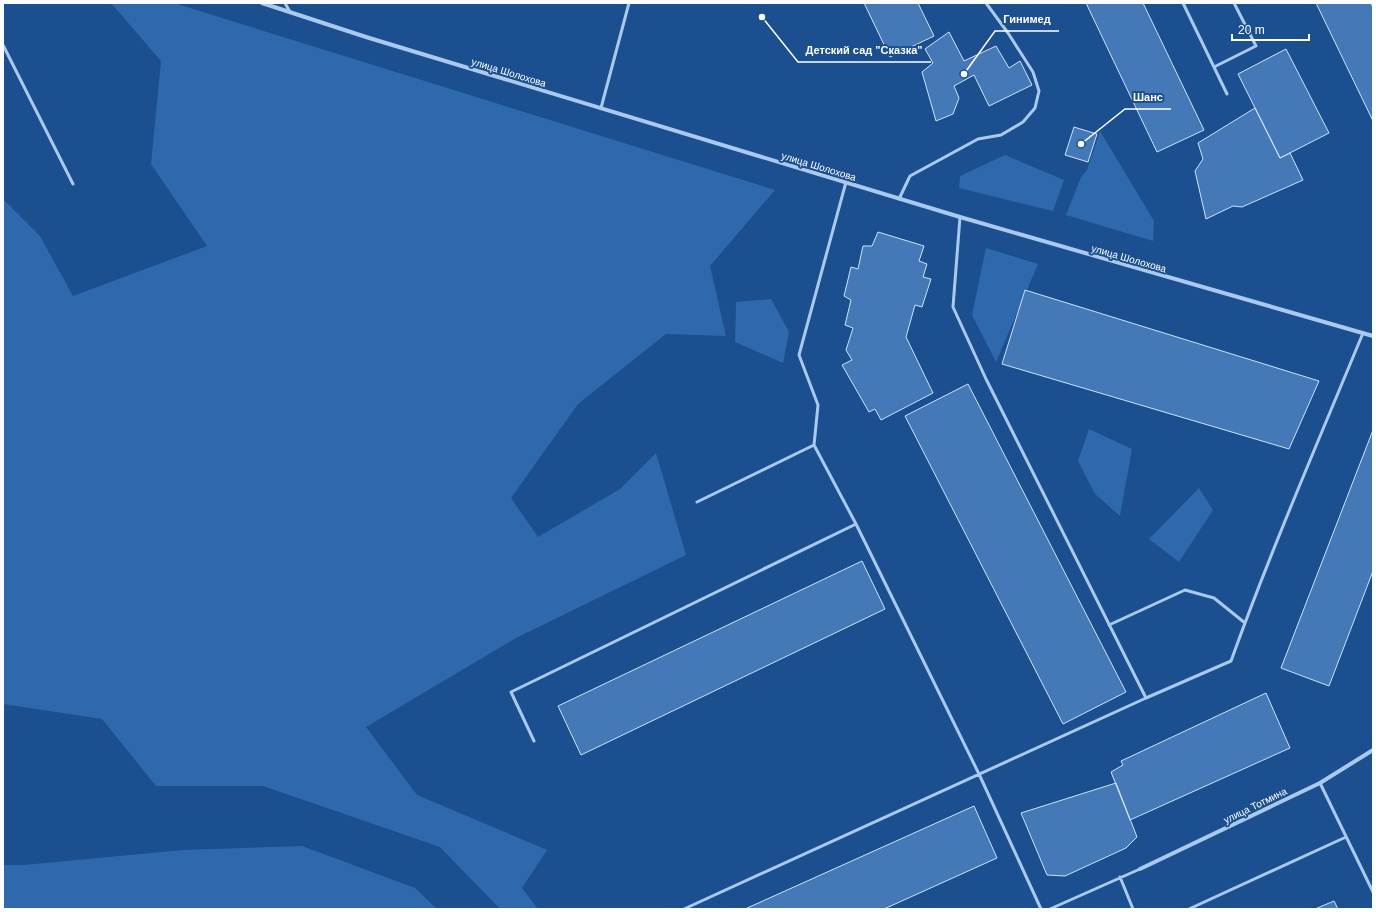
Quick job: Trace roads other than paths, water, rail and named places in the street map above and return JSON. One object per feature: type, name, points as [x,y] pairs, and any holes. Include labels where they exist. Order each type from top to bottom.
[{"type":"street","name":"улица Шолохова","points":[[262,3],[366,37],[960,217],[1373,336]]},
{"type":"street","name":"улица Тотмина","points":[[1140,868],[1320,783],[1373,750]]},
{"type":"lane","points":[[285,3],[290,12]]},
{"type":"lane","points":[[601,108],[629,3]]},
{"type":"lane","points":[[899,198],[910,176],[978,139],[1001,135],[1023,122],[1035,108],[1039,91],[1033,72],[1008,33],[986,3]]},
{"type":"lane","points":[[1183,3],[1227,94]]},
{"type":"lane","points":[[1214,67],[1256,46],[1234,3]]},
{"type":"lane","points":[[3,45],[73,184]]},
{"type":"lane","points":[[846,182],[799,355],[818,405],[814,445],[856,524],[979,774],[1041,909]]},
{"type":"lane","points":[[960,217],[953,307],[986,379],[1146,698]]},
{"type":"lane","points":[[684,909],[1146,698],[1231,661],[1330,411],[1363,333]]},
{"type":"lane","points":[[696,502],[814,445]]},
{"type":"lane","points":[[534,741],[511,692],[856,524]]},
{"type":"lane","points":[[1109,625],[1185,590],[1214,598],[1245,623]]},
{"type":"lane","points":[[1320,783],[1373,892]]},
{"type":"lane","points":[[1189,909],[1346,837]]},
{"type":"lane","points":[[1050,909],[1140,868]]},
{"type":"lane","points":[[1120,877],[1133,909]]},
{"type":"place","name":"Детский сад \"Сказка\"","points":[[762,17]]},
{"type":"place","name":"Гинимед","points":[[964,74]]},
{"type":"place","name":"Шанс","points":[[1081,144]]}]
